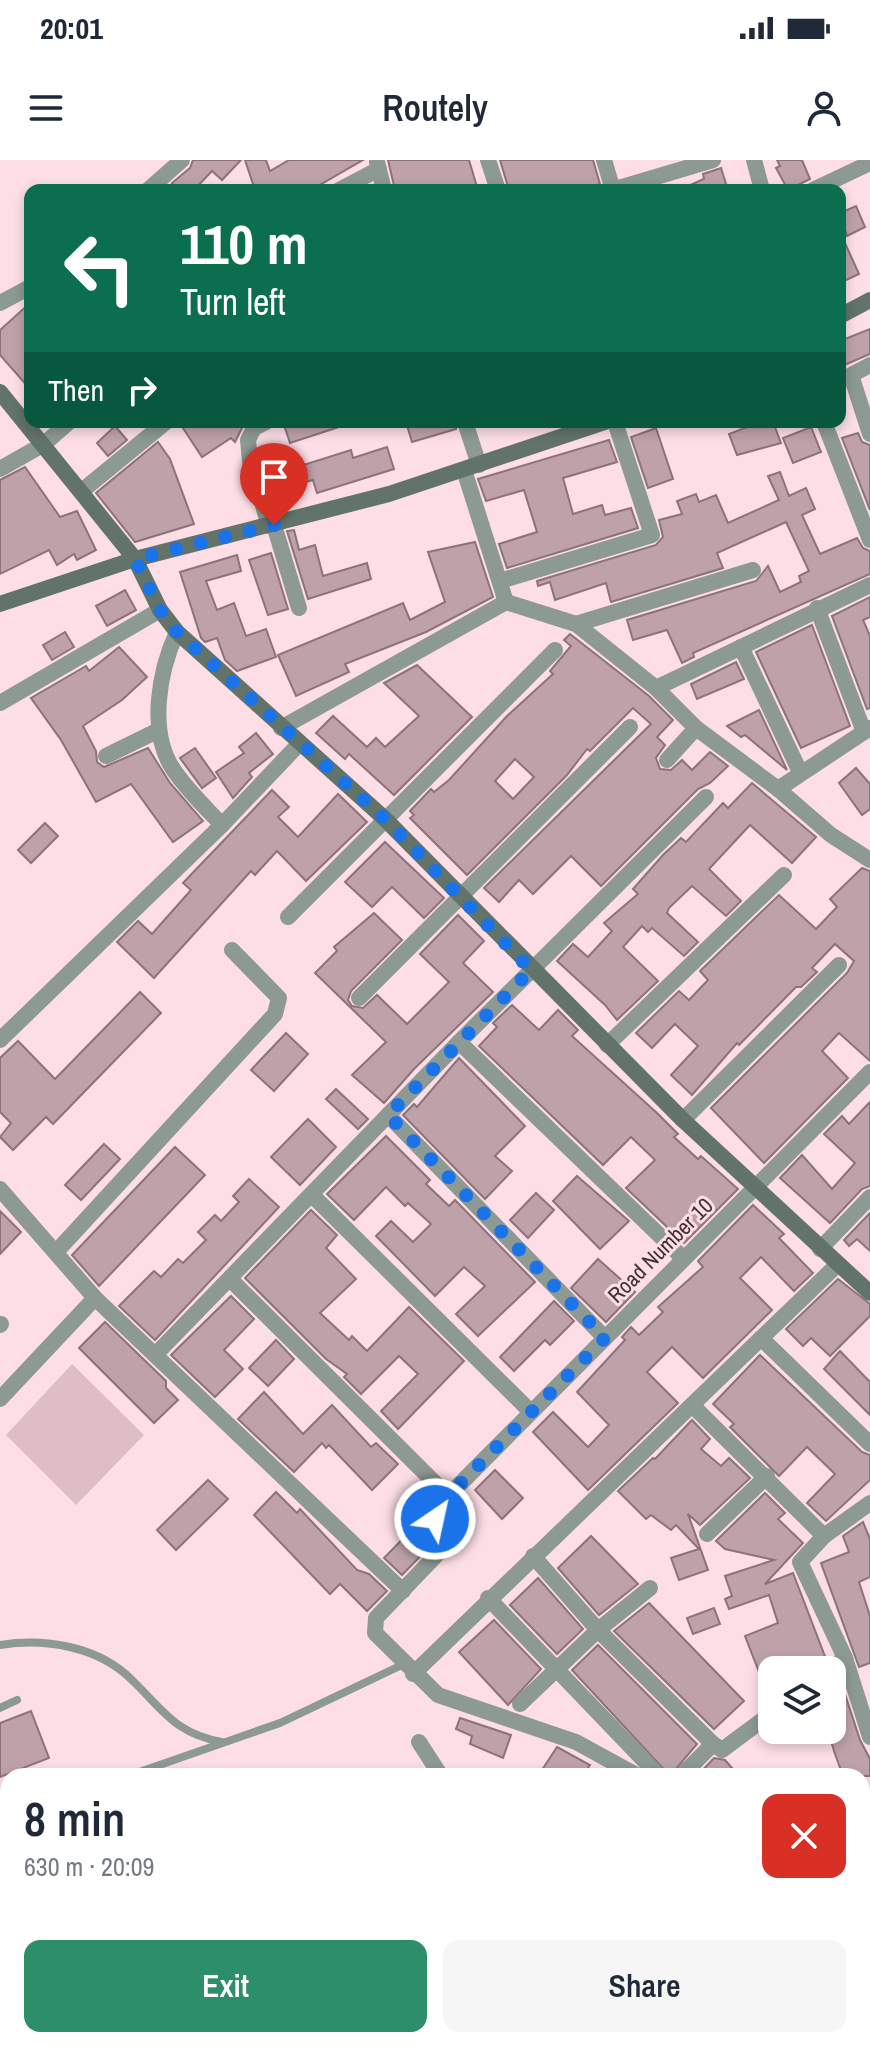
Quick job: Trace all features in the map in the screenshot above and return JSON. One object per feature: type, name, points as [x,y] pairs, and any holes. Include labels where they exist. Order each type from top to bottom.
[{"type":"street","points":[[155,184],[182,160]]},
{"type":"street","points":[[488,160],[496,184]]},
{"type":"street","points":[[604,160],[610,184]]},
{"type":"street","points":[[632,184],[713,160]]},
{"type":"street","points":[[754,160],[760,184]]},
{"type":"street","points":[[826,184],[870,163]]},
{"type":"street","points":[[348,184],[378,164],[383,184]]},
{"type":"street","points":[[0,303],[24,290]]},
{"type":"street","points":[[846,313],[870,300]]},
{"type":"street","points":[[870,365],[851,375],[870,434]]},
{"type":"street","points":[[0,392],[24,420]]},
{"type":"street","points":[[30,428],[135,559],[160,610],[177,632],[384,818],[531,970],[683,1120],[870,1293]]},
{"type":"street","points":[[0,469],[44,444],[62,428]]},
{"type":"street","points":[[83,490],[159,428]]},
{"type":"street","points":[[254,428],[248,446],[299,608]]},
{"type":"street","points":[[466,428],[471,468],[506,602]]},
{"type":"street","points":[[2,599],[135,559],[271,525],[471,468],[571,428]]},
{"type":"street","points":[[500,581],[652,535],[617,428]]},
{"type":"street","points":[[826,428],[870,540]]},
{"type":"street","points":[[576,624],[753,570]]},
{"type":"street","points":[[656,688],[870,585]]},
{"type":"street","points":[[281,728],[506,602],[576,624],[656,688],[696,728],[778,789],[831,835],[870,859]]},
{"type":"street","points":[[778,789],[867,730],[817,608]]},
{"type":"street","points":[[0,703],[160,610]]},
{"type":"street","points":[[177,632],[163,664],[159,730],[171,766],[222,825]]},
{"type":"street","points":[[741,647],[800,772]]},
{"type":"street","points":[[288,917],[555,650]]},
{"type":"street","points":[[359,998],[630,727]]},
{"type":"street","points":[[667,760],[696,728]]},
{"type":"street","points":[[106,756],[159,730]]},
{"type":"street","points":[[0,1040],[222,825],[300,743]]},
{"type":"street","points":[[156,1354],[459,1042],[706,797]]},
{"type":"street","points":[[607,1045],[784,875]]},
{"type":"street","points":[[57,1251],[275,1014],[279,998],[232,950]]},
{"type":"street","points":[[683,1120],[839,965]]},
{"type":"street","points":[[459,1042],[683,1258]]},
{"type":"street","name":"Road Number 10","points":[[448,1496],[870,1072]]},
{"type":"street","points":[[388,1115],[605,1338]]},
{"type":"street","points":[[0,1189],[95,1298],[403,1591]]},
{"type":"street","points":[[312,1195],[531,1412]]},
{"type":"street","points":[[820,1249],[870,1197]]},
{"type":"street","points":[[408,1669],[533,1556],[837,1265]]},
{"type":"street","points":[[230,1279],[448,1496],[434,1512],[435,1519],[449,1538],[448,1543],[374,1624],[375,1633],[408,1669],[438,1695],[576,1742],[623,1768]]},
{"type":"street","points":[[0,1399],[95,1298]]},
{"type":"street","points":[[761,1338],[870,1444]]},
{"type":"street","points":[[692,1405],[767,1476],[824,1536]]},
{"type":"street","points":[[707,1534],[767,1476]]},
{"type":"street","points":[[844,1656],[800,1562],[824,1536],[870,1503]]},
{"type":"street","points":[[533,1556],[598,1630],[713,1744],[722,1750],[758,1723]]},
{"type":"street","points":[[520,1704],[598,1630],[650,1588]]},
{"type":"street","points":[[488,1598],[651,1768]]},
{"type":"street","points":[[846,1661],[870,1737]]},
{"type":"street","points":[[419,1742],[436,1768]]},
{"type":"street","points":[[689,1768],[713,1744]]},
{"type":"lane","points":[[0,1645],[29,1640],[62,1644],[96,1657],[130,1677],[177,1727],[200,1738],[223,1742]]},
{"type":"lane","points":[[150,1768],[280,1723],[408,1669]]},
{"type":"lane","points":[[0,1708],[17,1700]]},
{"type":"shaded area","points":[[72,1364],[144,1435],[76,1505],[6,1435]]},
{"type":"building","points":[[193,160],[241,160],[222,180],[212,171],[200,184],[172,183],[190,168]]},
{"type":"building","points":[[245,160],[266,160],[270,171],[289,160],[363,160],[321,184],[253,184]]},
{"type":"building","points":[[388,160],[469,160],[476,184],[394,184]]},
{"type":"building","points":[[500,160],[593,160],[600,184],[507,184]]},
{"type":"building","points":[[777,160],[802,160],[810,179],[800,184],[785,184],[776,168],[780,166]]},
{"type":"building","points":[[721,168],[726,184],[693,184],[704,179],[703,174]]},
{"type":"building","points":[[856,206],[865,227],[847,236],[846,233],[846,210]]},
{"type":"building","points":[[846,245],[859,274],[846,280]]},
{"type":"building","points":[[24,308],[24,382],[0,355],[0,330]]},
{"type":"building","points":[[870,329],[870,354],[846,364],[846,339]]},
{"type":"building","points":[[113,428],[117,428],[127,440],[108,456],[97,443]]},
{"type":"building","points":[[183,428],[242,428],[235,442],[231,438],[202,457]]},
{"type":"building","points":[[285,428],[336,428],[290,443]]},
{"type":"building","points":[[408,428],[456,428],[456,429],[412,442]]},
{"type":"building","points":[[656,428],[673,479],[648,488],[631,437]]},
{"type":"building","points":[[745,428],[775,428],[781,443],[737,455],[729,434]]},
{"type":"building","points":[[811,428],[821,452],[793,463],[783,438]]},
{"type":"building","points":[[858,433],[862,442],[870,445],[870,510],[842,438]]},
{"type":"building","points":[[609,440],[617,462],[563,478],[573,514],[602,505],[605,515],[631,508],[638,528],[507,568],[499,544],[537,532],[524,490],[486,501],[478,479]]},
{"type":"building","points":[[158,442],[170,459],[194,524],[135,542],[96,493]]},
{"type":"building","points":[[387,447],[394,469],[317,493],[313,480],[283,488],[281,478],[268,483],[262,462],[284,453],[298,469],[351,450],[353,458]]},
{"type":"building","points":[[25,467],[60,517],[77,511],[96,550],[77,560],[74,554],[57,565],[49,550],[0,574],[0,480]]},
{"type":"building","points":[[780,472],[789,496],[806,488],[815,509],[802,515],[820,554],[857,538],[863,548],[870,551],[870,574],[693,653],[694,657],[682,663],[667,630],[633,640],[627,620],[756,581],[768,566],[780,592],[801,582],[799,576],[809,571],[786,522],[717,553],[723,568],[611,602],[606,583],[555,600],[550,582],[538,586],[537,581],[656,545],[663,537],[659,520],[682,514],[677,501],[696,494],[699,502],[716,495],[728,523],[779,500],[768,476]]},
{"type":"building","points":[[294,530],[299,550],[315,545],[323,576],[367,563],[371,579],[308,599],[287,531]]},
{"type":"building","points":[[475,542],[493,597],[426,632],[345,664],[349,672],[296,696],[278,655],[403,603],[410,620],[445,602],[428,552]]},
{"type":"building","points":[[271,553],[288,609],[268,615],[249,560]]},
{"type":"building","points":[[237,555],[241,571],[206,581],[217,610],[234,603],[246,636],[266,629],[276,657],[237,671],[225,660],[217,638],[205,642],[201,638],[180,572]]},
{"type":"building","points":[[125,590],[136,610],[107,626],[96,606]]},
{"type":"building","points":[[870,597],[870,617],[863,620],[870,636],[870,708],[867,709],[832,616]]},
{"type":"building","points":[[812,625],[850,726],[801,748],[756,652]]},
{"type":"building","points":[[65,632],[74,647],[52,660],[43,645]]},
{"type":"building","points":[[570,634],[649,696],[673,720],[657,737],[665,745],[656,758],[660,769],[671,770],[682,760],[692,770],[710,752],[728,766],[710,783],[698,789],[601,886],[571,856],[533,894],[519,880],[499,902],[484,888],[651,724],[633,708],[590,751],[587,749],[567,775],[467,875],[410,818],[414,815],[410,811],[431,789],[434,792],[449,780],[507,716],[553,674],[550,671],[571,646],[564,640]],"holes":[[[515,759],[534,777],[513,799],[495,781]]]},
{"type":"building","points":[[119,647],[147,677],[122,700],[83,726],[96,751],[97,762],[104,767],[148,748],[170,783],[203,821],[173,842],[131,784],[96,802],[61,740],[31,698],[86,666],[89,671]]},
{"type":"building","points":[[736,662],[744,679],[697,699],[691,684]]},
{"type":"building","points":[[417,665],[472,717],[394,795],[349,754],[345,759],[316,733],[333,716],[367,747],[376,738],[385,747],[419,716],[384,683]]},
{"type":"building","points":[[759,710],[787,770],[745,735],[741,737],[727,726]]},
{"type":"building","points":[[256,733],[273,754],[249,773],[252,777],[233,798],[216,772],[244,753],[239,747]]},
{"type":"building","points":[[195,748],[216,778],[202,788],[180,758]]},
{"type":"building","points":[[856,768],[870,784],[870,809],[862,815],[839,783]]},
{"type":"building","points":[[752,783],[816,837],[792,863],[750,825],[709,869],[741,901],[726,916],[692,886],[667,913],[698,942],[684,956],[652,928],[648,932],[642,926],[623,947],[658,981],[617,1020],[557,961],[573,944],[588,957],[612,931],[604,923],[638,894],[633,889],[663,855],[681,838],[686,842],[723,803],[728,808]]},
{"type":"building","points":[[272,790],[289,807],[278,817],[298,837],[338,794],[367,822],[306,881],[277,851],[255,875],[251,871],[154,978],[117,942],[138,921],[152,934],[191,890],[183,883]]},
{"type":"building","points":[[45,823],[58,836],[31,863],[18,850]]},
{"type":"building","points":[[385,842],[444,898],[424,918],[392,887],[372,907],[345,882]]},
{"type":"building","points":[[862,868],[870,871],[870,1061],[839,1033],[822,1051],[848,1078],[764,1163],[711,1108],[847,973],[854,961],[835,944],[812,968],[817,972],[801,987],[796,987],[739,1045],[737,1043],[692,1095],[671,1075],[698,1046],[675,1024],[652,1048],[636,1033],[679,991],[689,1000],[708,980],[700,971],[779,895],[816,929],[837,907],[830,899]]},
{"type":"building","points":[[374,913],[402,940],[351,991],[348,1000],[352,1006],[363,1008],[377,995],[407,1024],[449,982],[420,954],[458,915],[484,941],[463,963],[493,992],[414,1069],[384,1103],[352,1075],[386,1042],[315,973],[337,951],[334,947]]},
{"type":"building","points":[[140,992],[161,1013],[53,1124],[46,1117],[13,1150],[0,1137],[11,1123],[0,1112],[0,1058],[18,1041],[55,1079]]},
{"type":"building","points":[[512,1005],[539,1030],[558,1010],[578,1030],[572,1036],[657,1113],[678,1134],[674,1137],[738,1189],[684,1243],[626,1188],[655,1160],[631,1137],[603,1165],[479,1046],[497,1027],[493,1023]]},
{"type":"building","points":[[286,1033],[308,1054],[274,1091],[251,1070]]},
{"type":"building","points":[[459,1058],[525,1126],[495,1156],[512,1171],[485,1199],[403,1115],[414,1104],[417,1107]]},
{"type":"building","points":[[336,1089],[368,1119],[358,1129],[326,1099]]},
{"type":"building","points":[[870,1102],[870,1186],[862,1189],[830,1223],[780,1178],[802,1155],[832,1189],[855,1163],[824,1134],[842,1116],[849,1124]]},
{"type":"building","points":[[308,1119],[336,1147],[300,1185],[271,1157]]},
{"type":"building","points":[[386,1136],[430,1180],[426,1184],[449,1206],[455,1200],[535,1282],[478,1336],[456,1314],[485,1286],[464,1267],[435,1296],[376,1236],[391,1221],[413,1242],[431,1224],[408,1203],[405,1206],[386,1187],[354,1220],[327,1194]]},
{"type":"building","points":[[104,1144],[120,1159],[81,1200],[65,1185]]},
{"type":"building","points":[[175,1147],[205,1175],[99,1286],[72,1255]]},
{"type":"building","points":[[577,1176],[629,1221],[600,1249],[553,1201]]},
{"type":"building","points":[[249,1179],[279,1207],[155,1340],[119,1306],[154,1271],[161,1277],[178,1259],[183,1263],[206,1240],[198,1232],[215,1215],[221,1221],[239,1202],[233,1196]]},
{"type":"building","points":[[536,1193],[554,1210],[528,1238],[510,1220]]},
{"type":"building","points":[[753,1205],[784,1234],[779,1238],[813,1273],[794,1291],[761,1257],[740,1278],[772,1310],[703,1378],[672,1347],[647,1372],[678,1403],[588,1490],[533,1432],[553,1412],[588,1447],[609,1425],[577,1392],[625,1340],[622,1337],[631,1327],[639,1335],[663,1312],[658,1307],[703,1267],[698,1261]]},
{"type":"building","points":[[311,1210],[337,1235],[326,1248],[356,1279],[320,1313],[349,1340],[352,1336],[367,1351],[409,1307],[464,1361],[398,1429],[381,1411],[418,1374],[399,1356],[361,1394],[344,1377],[347,1374],[326,1359],[245,1278]]},
{"type":"building","points":[[0,1211],[21,1232],[0,1254]]},
{"type":"building","points":[[870,1213],[870,1251],[857,1239],[849,1246],[844,1240]]},
{"type":"building","points":[[598,1259],[635,1292],[606,1322],[571,1288]]},
{"type":"building","points":[[838,1279],[870,1304],[870,1316],[830,1356],[811,1338],[803,1346],[786,1329]]},
{"type":"building","points":[[231,1296],[254,1319],[224,1350],[243,1369],[215,1397],[171,1355]]},
{"type":"building","points":[[554,1301],[574,1321],[550,1345],[545,1340],[514,1371],[500,1357]]},
{"type":"building","points":[[105,1322],[166,1381],[166,1388],[178,1400],[154,1423],[79,1348]]},
{"type":"building","points":[[276,1340],[294,1359],[268,1386],[249,1368]]},
{"type":"building","points":[[840,1351],[870,1382],[870,1415],[824,1369]]},
{"type":"building","points":[[760,1355],[862,1452],[870,1455],[870,1480],[826,1521],[807,1503],[835,1474],[807,1447],[779,1476],[730,1427],[734,1424],[713,1404]]},
{"type":"building","points":[[264,1392],[303,1434],[332,1405],[371,1447],[376,1443],[398,1464],[372,1490],[329,1445],[326,1448],[322,1443],[294,1472],[238,1419]]},
{"type":"building","points":[[692,1420],[710,1439],[701,1449],[721,1466],[729,1458],[750,1478],[700,1525],[688,1514],[708,1570],[679,1580],[671,1558],[699,1549],[676,1525],[671,1530],[651,1515],[646,1519],[618,1491],[655,1459]]},
{"type":"building","points":[[495,1470],[523,1498],[502,1519],[475,1490]]},
{"type":"building","points":[[208,1480],[228,1499],[176,1550],[157,1530]]},
{"type":"building","points":[[276,1492],[297,1513],[300,1509],[357,1570],[369,1574],[387,1591],[367,1611],[340,1584],[330,1594],[254,1515]]},
{"type":"building","points":[[765,1493],[785,1513],[778,1519],[803,1543],[765,1584],[793,1573],[825,1656],[758,1656],[758,1669],[745,1636],[778,1623],[769,1595],[729,1609],[725,1599],[732,1596],[725,1576],[774,1560],[725,1549],[716,1541]]},
{"type":"building","points":[[424,1517],[437,1539],[402,1575],[384,1558]]},
{"type":"building","points":[[863,1522],[870,1539],[870,1577],[859,1582],[870,1616],[870,1663],[859,1667],[821,1563],[849,1552],[843,1536]]},
{"type":"building","points":[[591,1536],[638,1584],[599,1615],[558,1568]]},
{"type":"building","points":[[538,1578],[583,1629],[557,1654],[510,1605]]},
{"type":"building","points":[[649,1603],[744,1701],[714,1729],[614,1631]]},
{"type":"building","points":[[714,1608],[720,1624],[693,1634],[687,1618]]},
{"type":"building","points":[[494,1620],[541,1669],[508,1705],[459,1652]]},
{"type":"building","points":[[598,1645],[697,1744],[677,1768],[663,1768],[572,1670]]},
{"type":"building","points":[[846,1697],[860,1740],[870,1759],[870,1768],[840,1768],[832,1744],[846,1744]]},
{"type":"building","points":[[31,1711],[49,1758],[23,1768],[0,1768],[0,1723]]},
{"type":"building","points":[[460,1718],[511,1735],[503,1758],[470,1744],[472,1736],[456,1729]]},
{"type":"building","points":[[557,1747],[590,1765],[588,1768],[543,1768]]},
{"type":"building","points":[[714,1758],[725,1760],[732,1768],[705,1768]]},
{"type":"route","points":[[274,525],[135,559],[160,610],[177,632],[384,818],[531,970],[388,1115],[605,1338],[448,1496],[434,1512],[435,1519]]}]
